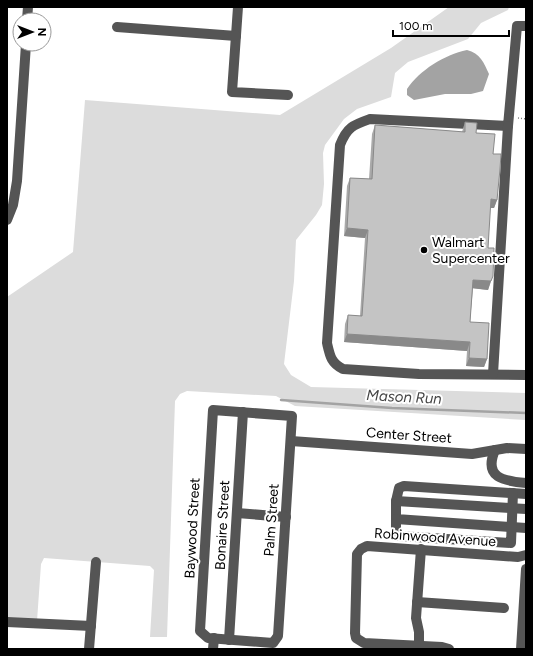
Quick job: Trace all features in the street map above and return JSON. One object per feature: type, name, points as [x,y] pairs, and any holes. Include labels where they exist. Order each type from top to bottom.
[{"type":"street","points":[[238,7],[232,92],[288,95]]},
{"type":"street","points":[[493,374],[508,126],[517,26],[526,26]]},
{"type":"street","points":[[117,27],[236,36]]},
{"type":"street","points":[[7,220],[13,205],[17,181],[25,52]]},
{"type":"street","points":[[508,126],[370,119],[352,126],[344,136],[340,145],[328,323],[328,343],[330,355],[334,365],[344,369],[419,374],[484,376],[493,374],[526,375]]},
{"type":"street","name":"Palm Street","points":[[213,410],[292,416],[278,636],[272,643],[214,638]]},
{"type":"street","name":"Baywood Street","points":[[213,410],[200,626],[203,636],[214,638]]},
{"type":"street","name":"Bonaire Street","points":[[229,640],[243,412]]},
{"type":"street","name":"Center Street","points":[[290,440],[472,454],[507,448],[526,449]]},
{"type":"street","points":[[495,450],[490,460],[492,470],[499,478],[526,482]]},
{"type":"street","points":[[513,493],[511,543],[399,536],[396,534],[396,501],[400,488],[404,486],[513,493],[526,494]]},
{"type":"street","points":[[396,501],[526,509]]},
{"type":"street","points":[[237,513],[286,517]]},
{"type":"street","points":[[396,519],[526,528]]},
{"type":"street","name":"Robinwood Avenue","points":[[449,649],[364,643],[356,638],[354,633],[357,554],[361,549],[367,546],[518,557],[526,555]]},
{"type":"street","points":[[419,646],[419,632],[416,618],[421,549]]},
{"type":"street","points":[[89,649],[96,562]]},
{"type":"street","points":[[521,649],[526,568]]},
{"type":"street","points":[[417,602],[504,608]]},
{"type":"street","points":[[7,622],[91,626]]},
{"type":"street","points":[[213,649],[214,638]]},
{"type":"shaded area","points":[[449,7],[509,7],[508,10],[481,23],[468,39],[408,62],[395,73],[391,97],[357,109],[344,119],[325,145],[323,153],[324,184],[322,205],[296,240],[294,281],[284,364],[291,375],[311,387],[526,393],[526,420],[295,406],[276,396],[187,391],[180,394],[175,401],[167,637],[150,637],[154,570],[150,566],[44,558],[41,564],[37,621],[7,619],[7,297],[73,252],[85,100],[280,115],[391,48]]},
{"type":"shaded area","points":[[467,50],[478,56],[489,74],[483,91],[471,94],[445,94],[414,100],[407,95],[407,89],[412,82],[433,64],[458,52]]},
{"type":"building","name":"Walmart Supercenter","points":[[465,122],[477,123],[476,133],[495,134],[493,154],[501,154],[497,200],[491,199],[488,248],[494,248],[493,276],[491,281],[473,280],[470,322],[489,323],[487,359],[469,358],[470,342],[347,334],[348,315],[362,316],[368,230],[347,228],[350,178],[372,179],[375,125],[465,132]]},
{"type":"waterway","name":"Mason Run","points":[[281,400],[392,408],[526,413]]},
{"type":"place","name":"Walmart Supercenter","points":[[424,250]]}]
